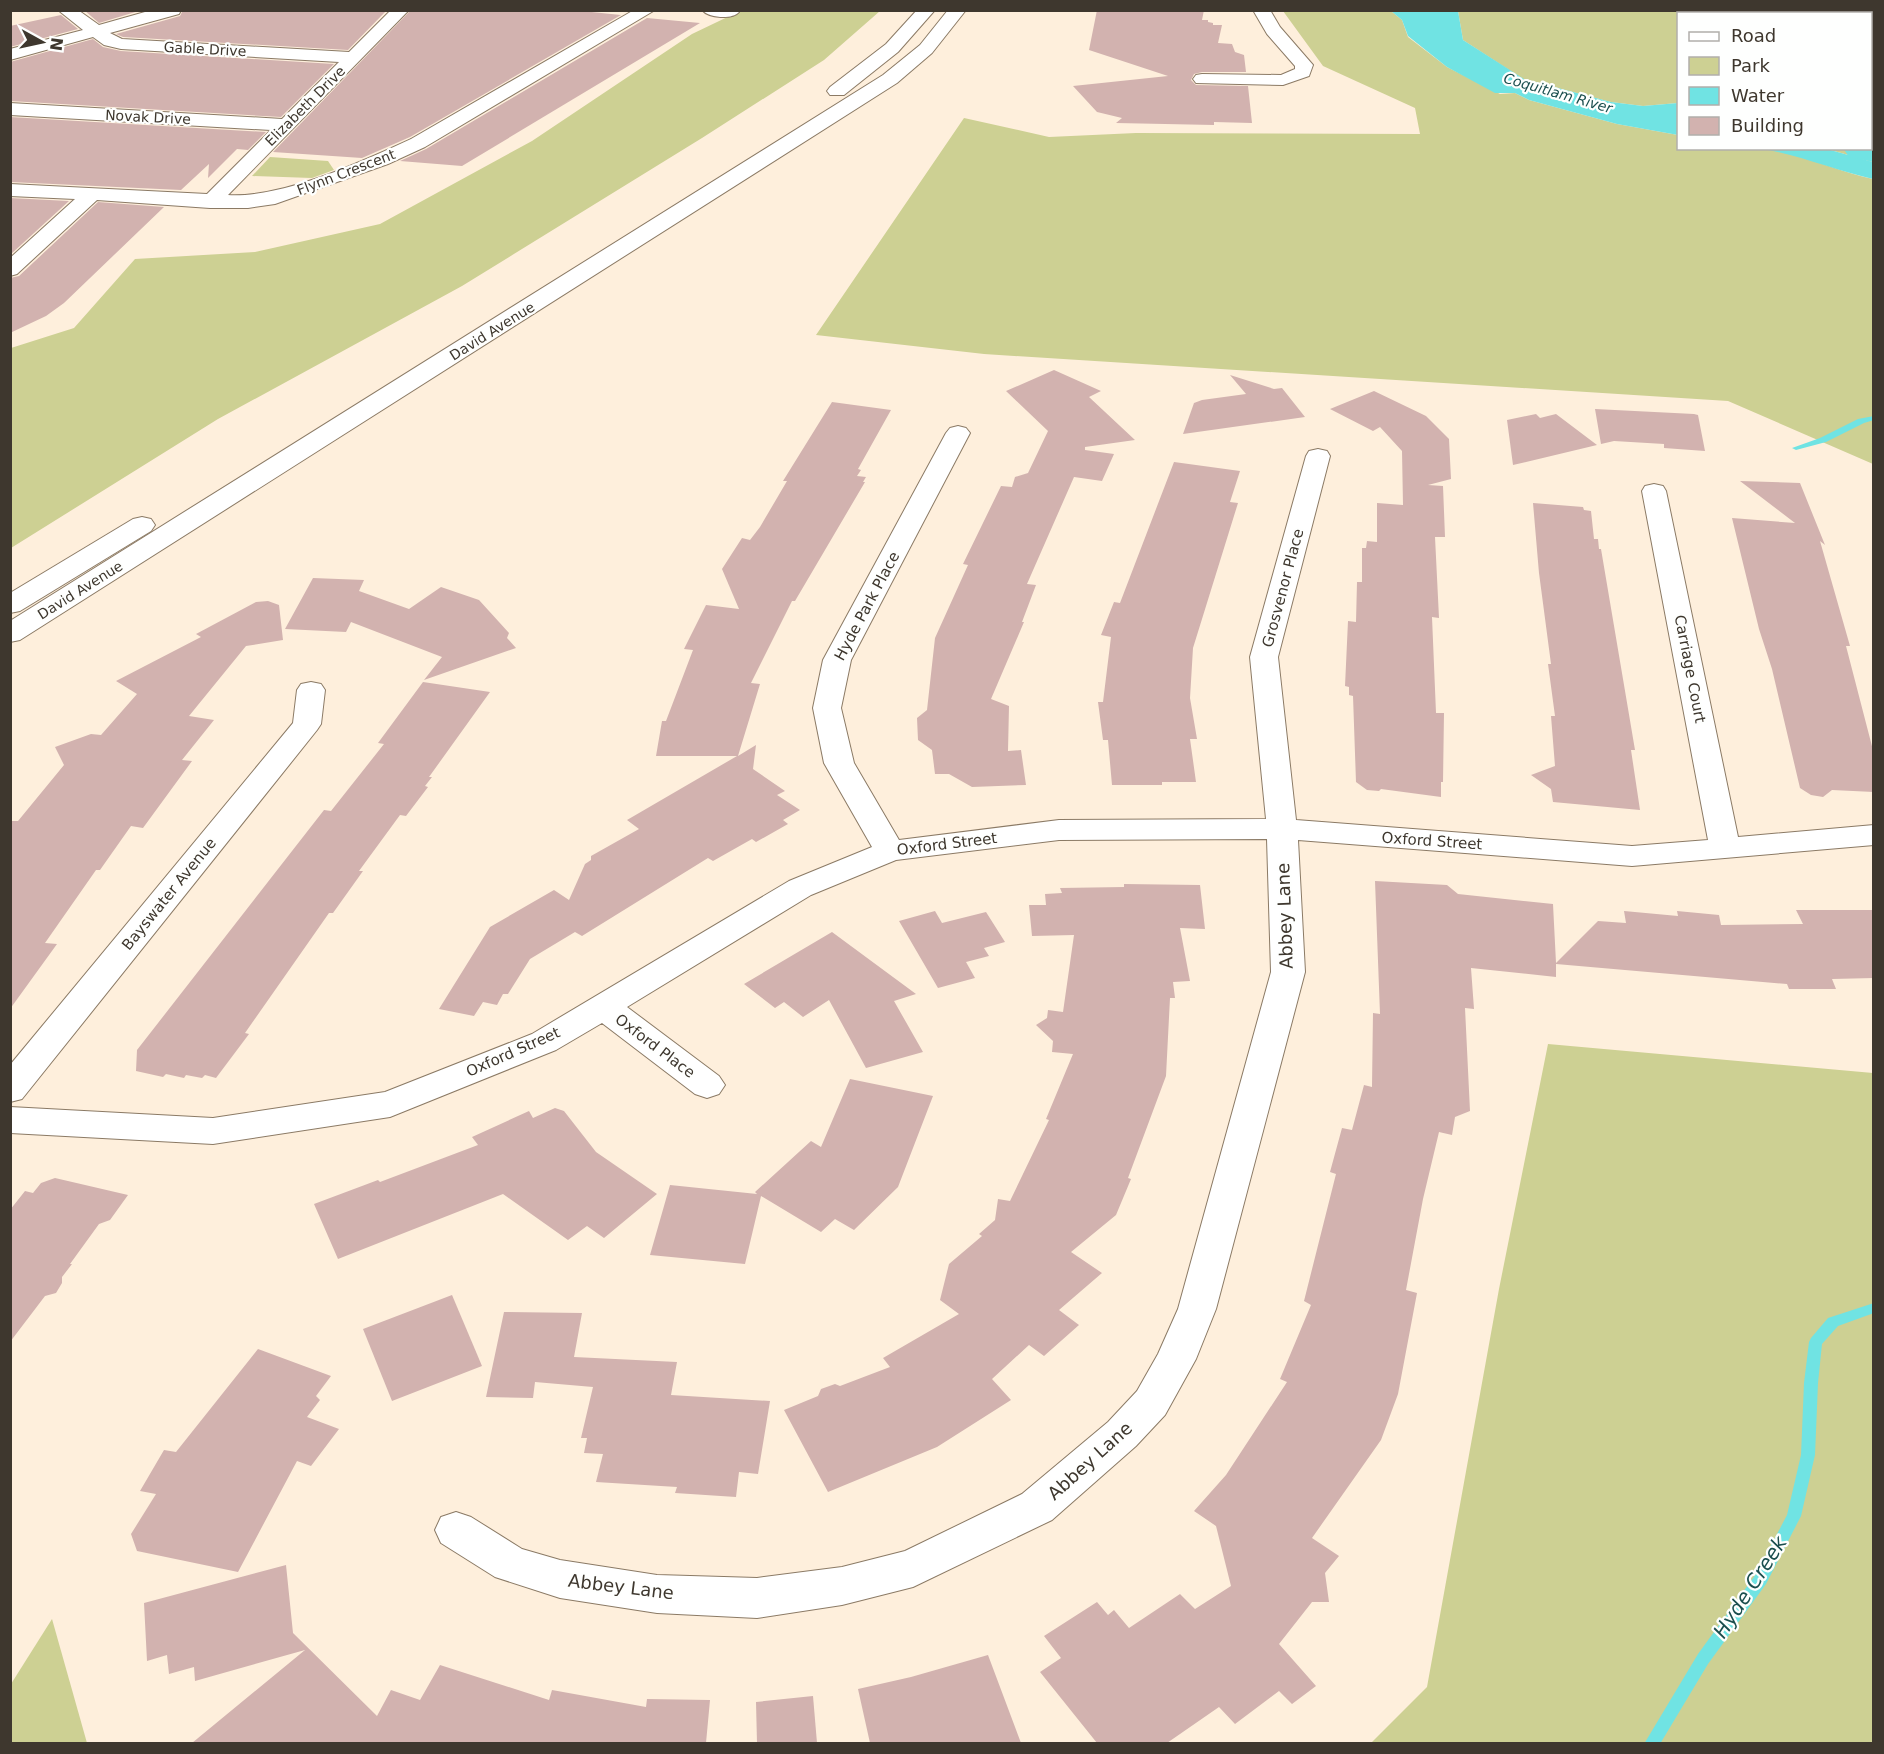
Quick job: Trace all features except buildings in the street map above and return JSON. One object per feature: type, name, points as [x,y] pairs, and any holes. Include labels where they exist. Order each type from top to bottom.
[{"type":"main road","name":"David Avenue","points":[[10,605],[817,106],[892,48],[927,10]]},
{"type":"main road","name":"David Avenue","points":[[10,634],[890,79],[926,49],[958,10]]},
{"type":"street","name":"Gable Drive","points":[[66,10],[110,41],[131,45],[354,58]]},
{"type":"street","points":[[10,55],[173,10]]},
{"type":"street","name":"Elizabeth Drive","points":[[210,202],[401,10]]},
{"type":"street","name":"Flynn Crescent","points":[[10,190],[210,202],[248,202],[275,198],[399,152],[646,10]]},
{"type":"street","points":[[710,10],[731,12]]},
{"type":"street","points":[[1202,79],[1283,80],[1303,72],[1304,65],[1272,30],[1261,10]]},
{"type":"street","name":"Novak Drive","points":[[10,109],[285,125]]},
{"type":"street","points":[[10,270],[91,195]]},
{"type":"street","name":"Hyde Park Place","points":[[890,851],[839,763],[827,708],[837,660],[958,434]]},
{"type":"street","name":"Grosvenor Place","points":[[1282,829],[1264,657],[1318,456]]},
{"type":"street","name":"Carriage Court","points":[[1654,491],[1725,848]]},
{"type":"street","name":"Bayswater Avenue","points":[[10,1090],[307,724],[311,690]]},
{"type":"street","name":"Oxford Street","points":[[10,1120],[213,1131],[390,1104],[544,1042],[800,888],[890,851],[1059,830],[1282,829],[1632,856],[1874,835]]},
{"type":"street","name":"Abbey Lane","points":[[456,1530],[510,1564],[560,1579],[657,1594],[757,1598],[842,1586],[913,1568],[1037,1507],[1122,1434],[1151,1403],[1176,1359],[1197,1310],[1288,972],[1282,829]]},
{"type":"street","name":"Oxford Place","points":[[603,1006],[707,1085]]},
{"type":"green space","points":[[1703,10],[1703,12],[1677,12],[1677,103],[1643,106],[1611,102],[1523,79],[1463,40],[1458,11]]},
{"type":"green space","points":[[740,11],[880,11],[824,60],[702,138],[462,286],[218,419],[11,548],[11,348],[74,328],[135,259],[255,252],[380,224],[532,141],[692,34]]},
{"type":"green space","points":[[1283,11],[1391,11],[1402,20],[1408,37],[1447,67],[1500,94],[1515,93],[1529,100],[1617,124],[1677,135],[1677,150],[1776,150],[1873,179],[1873,464],[1728,401],[984,354],[816,335],[964,118],[1049,137],[1136,133],[1420,134],[1415,108],[1323,66]]},
{"type":"green space","points":[[1872,136],[1873,162],[1831,150],[1872,150]]},
{"type":"green space","points":[[270,157],[328,161],[334,170],[312,178],[252,176]]},
{"type":"green space","points":[[1548,1044],[1873,1073],[1873,1743],[1371,1743],[1427,1687],[1499,1289]]},
{"type":"green space","points":[[52,1619],[87,1743],[11,1743],[11,1684]]},
{"type":"water","name":"Coquitlam River","points":[[1391,11],[1458,11],[1463,40],[1524,79],[1611,102],[1643,106],[1677,103],[1677,135],[1617,124],[1529,100],[1515,93],[1495,93],[1447,67],[1408,36],[1402,20]]},
{"type":"water","points":[[1767,150],[1831,150],[1873,162],[1873,179],[1845,172]]},
{"type":"waterway","points":[[1796,448],[1823,440],[1861,421],[1874,418]]},
{"type":"waterway","name":"Hyde Creek","points":[[1651,1744],[1703,1659],[1761,1579],[1794,1516],[1808,1455],[1811,1383],[1816,1342],[1833,1322],[1874,1308]]}]
